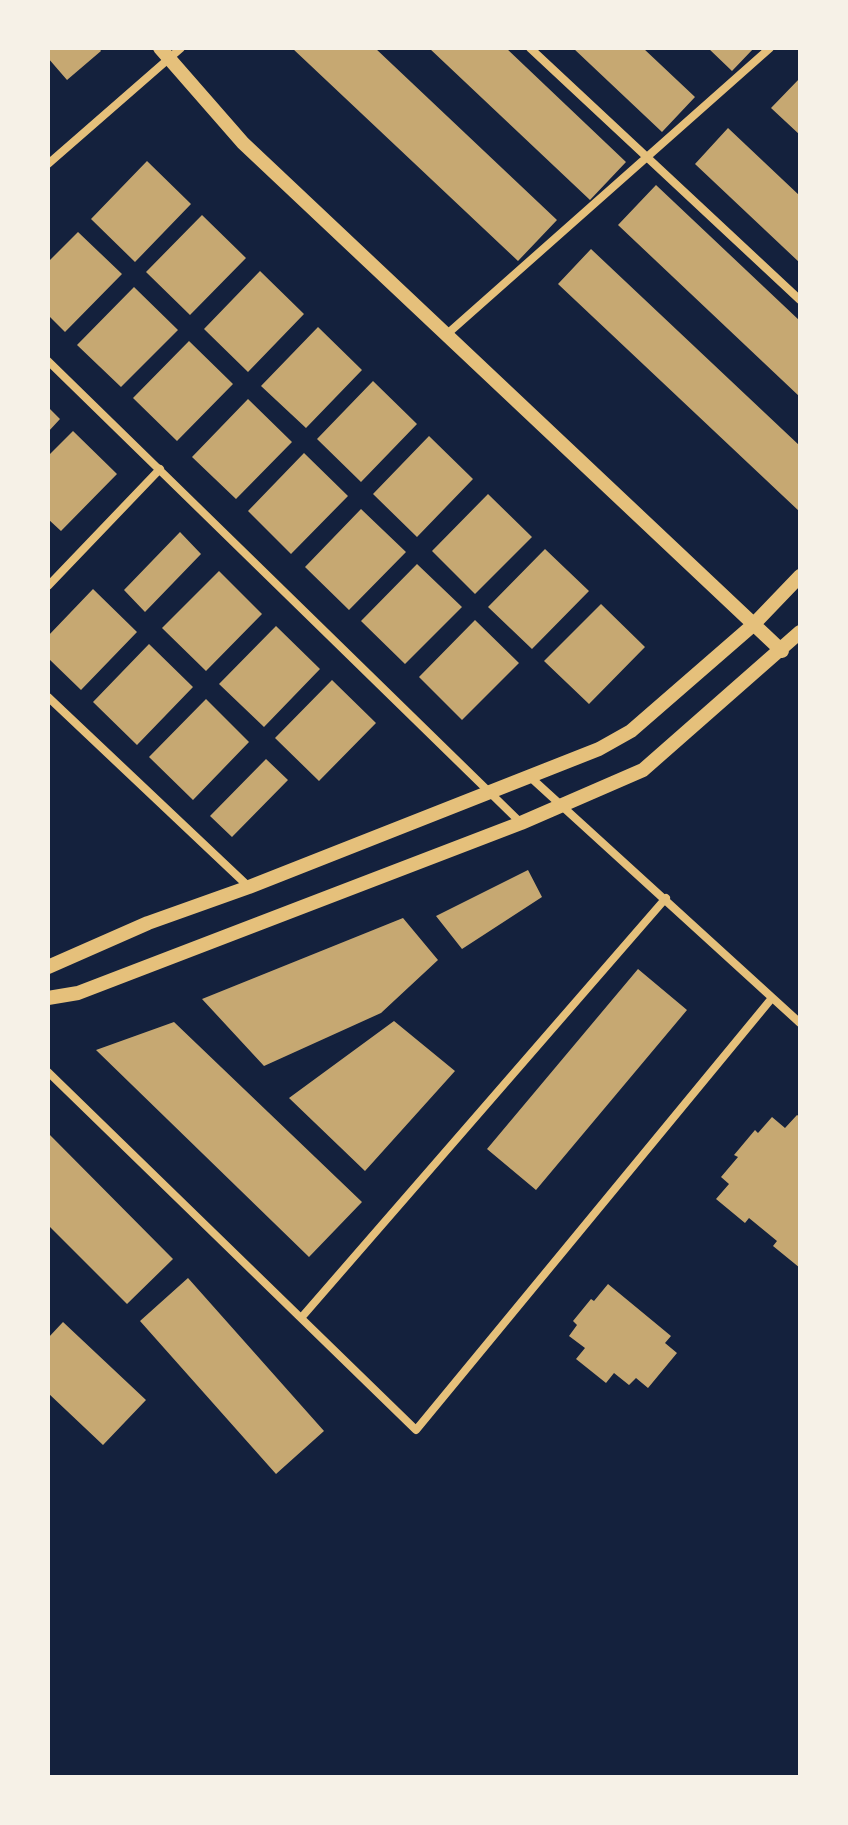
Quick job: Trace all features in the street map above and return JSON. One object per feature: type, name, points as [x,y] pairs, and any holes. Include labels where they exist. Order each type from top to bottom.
[{"type":"street","points":[[530,48],[800,300]]},
{"type":"street","points":[[445,335],[770,48]]},
{"type":"street","points":[[48,164],[170,51],[243,143],[782,651]]},
{"type":"street","points":[[48,361],[521,823]]},
{"type":"street","points":[[48,586],[160,469]]},
{"type":"street","points":[[48,967],[148,923],[249,887],[599,749],[631,731],[753,625],[800,576]]},
{"type":"street","points":[[48,998],[78,993],[521,823],[643,770],[800,632]]},
{"type":"street","points":[[48,697],[249,887]]},
{"type":"street","points":[[528,776],[666,898],[800,1023]]},
{"type":"street","points":[[301,1318],[666,898]]},
{"type":"street","points":[[48,1072],[416,1430],[772,998]]},
{"type":"building","points":[[48,48],[99,48],[101,51],[67,80],[48,58]]},
{"type":"building","points":[[292,48],[375,48],[557,220],[518,261]]},
{"type":"building","points":[[429,48],[506,48],[626,162],[590,200]]},
{"type":"building","points":[[573,48],[643,48],[695,97],[662,132]]},
{"type":"building","points":[[708,48],[754,48],[732,71]]},
{"type":"building","points":[[800,78],[800,135],[771,108]]},
{"type":"building","points":[[728,128],[800,196],[800,263],[695,164]]},
{"type":"building","points":[[147,161],[191,204],[135,262],[91,219]]},
{"type":"building","points":[[656,185],[800,321],[800,397],[618,225]]},
{"type":"building","points":[[202,215],[246,258],[190,315],[146,272]]},
{"type":"building","points":[[78,232],[122,274],[65,332],[48,315],[48,262]]},
{"type":"building","points":[[591,249],[800,446],[800,512],[558,284]]},
{"type":"building","points":[[260,271],[304,314],[248,372],[204,329]]},
{"type":"building","points":[[134,287],[178,330],[121,387],[77,345]]},
{"type":"building","points":[[318,327],[362,370],[306,428],[261,386]]},
{"type":"building","points":[[189,341],[233,384],[177,441],[133,398]]},
{"type":"building","points":[[373,381],[417,424],[361,482],[317,439]]},
{"type":"building","points":[[248,399],[292,442],[236,499],[192,457]]},
{"type":"building","points":[[48,407],[60,419],[48,432]]},
{"type":"building","points":[[73,431],[117,474],[61,531],[48,519],[48,456]]},
{"type":"building","points":[[429,436],[473,479],[417,537],[373,494]]},
{"type":"building","points":[[304,453],[348,496],[291,554],[248,511]]},
{"type":"building","points":[[488,494],[532,537],[475,594],[432,551]]},
{"type":"building","points":[[361,509],[406,552],[349,610],[305,567]]},
{"type":"building","points":[[180,532],[201,554],[145,612],[124,590]]},
{"type":"building","points":[[545,549],[589,591],[532,649],[488,607]]},
{"type":"building","points":[[417,564],[462,607],[405,664],[361,621]]},
{"type":"building","points":[[219,571],[262,614],[206,671],[162,628]]},
{"type":"building","points":[[93,589],[137,632],[81,690],[48,658],[48,636]]},
{"type":"building","points":[[601,604],[645,647],[589,704],[544,661]]},
{"type":"building","points":[[475,620],[519,663],[462,720],[419,677]]},
{"type":"building","points":[[276,626],[320,669],[264,727],[219,684]]},
{"type":"building","points":[[149,644],[193,687],[137,745],[93,702]]},
{"type":"building","points":[[332,680],[376,723],[319,781],[275,738]]},
{"type":"building","points":[[206,699],[249,742],[193,800],[149,757]]},
{"type":"building","points":[[266,759],[288,780],[232,837],[210,816]]},
{"type":"building","points":[[528,870],[542,897],[462,949],[436,916]]},
{"type":"building","points":[[403,918],[438,960],[381,1013],[264,1066],[202,999]]},
{"type":"building","points":[[638,969],[687,1010],[536,1190],[487,1149]]},
{"type":"building","points":[[394,1021],[455,1071],[365,1171],[289,1098]]},
{"type":"building","points":[[174,1022],[362,1202],[309,1257],[96,1050]]},
{"type":"building","points":[[797,1115],[800,1117],[800,1268],[773,1246],[777,1241],[749,1218],[745,1223],[716,1199],[729,1184],[721,1177],[755,1130],[758,1133],[772,1117],[785,1128]]},
{"type":"building","points":[[48,1133],[173,1259],[127,1304],[48,1225]]},
{"type":"building","points":[[188,1278],[324,1431],[276,1474],[140,1321]]},
{"type":"building","points":[[608,1284],[671,1336],[665,1343],[677,1353],[648,1388],[636,1378],[629,1385],[614,1373],[606,1383],[576,1359],[585,1348],[569,1336],[577,1325],[573,1321]]},
{"type":"building","points":[[63,1322],[146,1400],[103,1445],[48,1393],[48,1338]]}]
